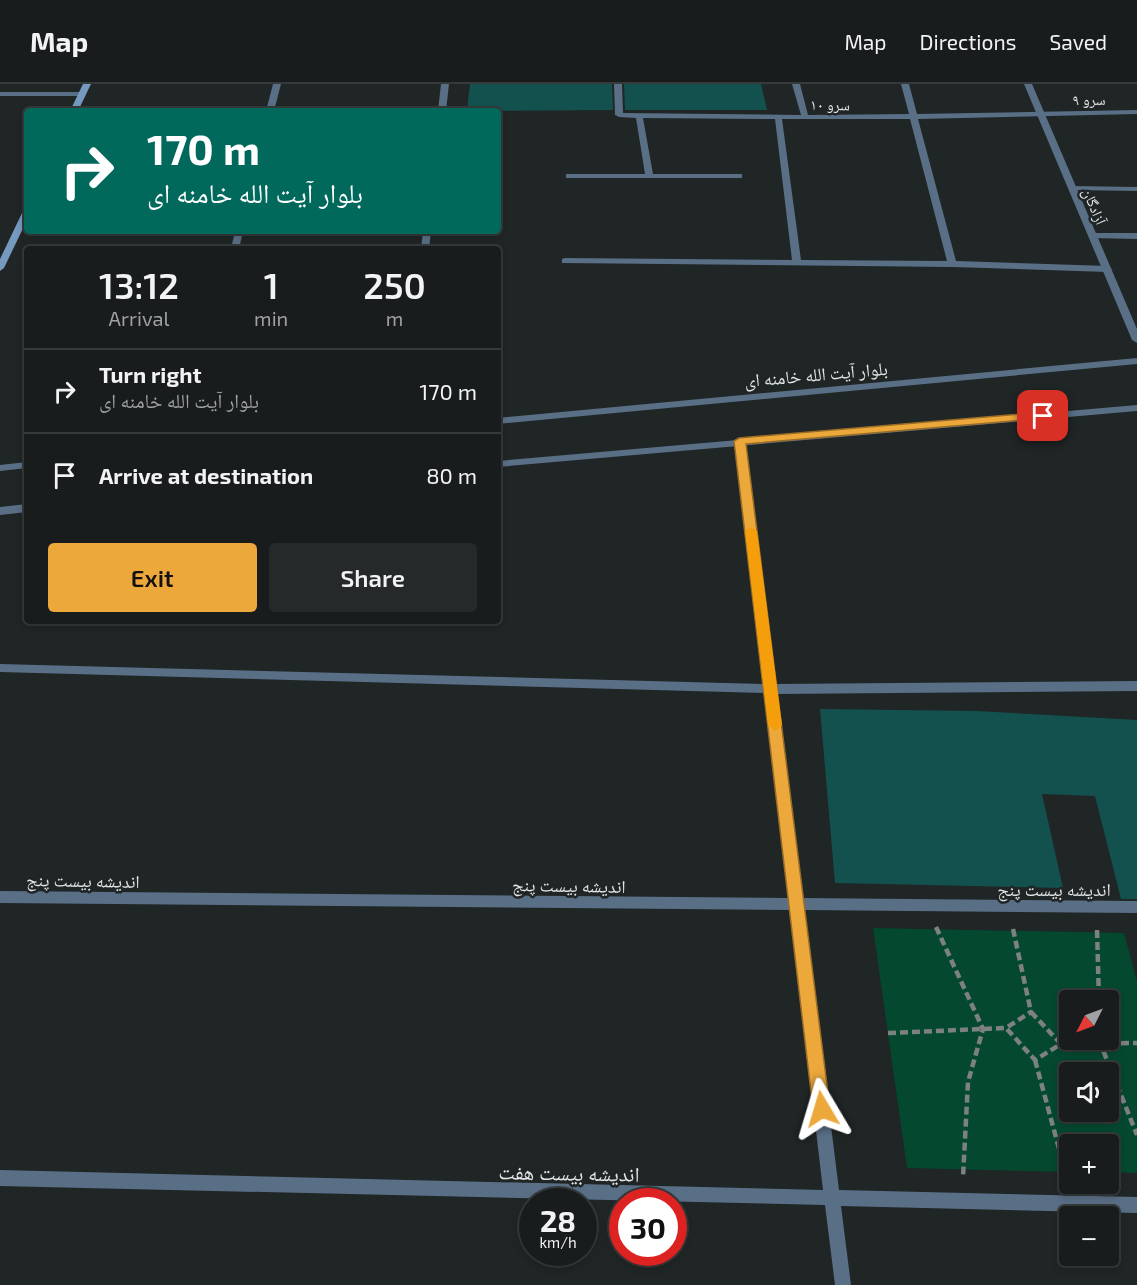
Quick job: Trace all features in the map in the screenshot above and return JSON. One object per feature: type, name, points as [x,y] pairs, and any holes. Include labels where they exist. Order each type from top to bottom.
[{"type":"main road","points":[[75,108],[87,84]]},
{"type":"main road","points":[[0,268],[5,247],[24,216]]},
{"type":"street","points":[[271,108],[277,84]]},
{"type":"street","points":[[442,108],[445,84]]},
{"type":"street","name":"سرو ۱۰","points":[[618,84],[620,115],[912,117],[1041,114]]},
{"type":"street","points":[[796,84],[805,117]]},
{"type":"street","points":[[905,84],[952,264]]},
{"type":"street","name":"آزادگان","points":[[1028,84],[1137,340]]},
{"type":"street","points":[[0,94],[82,94]]},
{"type":"street","name":"سرو ۹","points":[[1041,114],[1137,112]]},
{"type":"street","points":[[639,115],[650,176]]},
{"type":"street","points":[[778,116],[797,263]]},
{"type":"street","points":[[569,176],[739,176]]},
{"type":"street","points":[[1073,188],[1137,189]]},
{"type":"street","points":[[1094,236],[1137,236]]},
{"type":"street","points":[[565,261],[952,264],[1108,269]]},
{"type":"street","name":"بلوار آیت الله خامنه ای","points":[[501,421],[1137,361]]},
{"type":"street","points":[[501,464],[739,441],[1137,408]]},
{"type":"street","points":[[739,441],[843,1285]]},
{"type":"street","points":[[0,468],[24,465]]},
{"type":"street","points":[[0,511],[24,508]]},
{"type":"street","points":[[0,668],[771,689],[1137,686]]},
{"type":"street","name":"اندیشه بیست پنج","points":[[0,897],[1005,907],[1137,906]]},
{"type":"street","name":"اندیشه بیست هفت","points":[[0,1178],[833,1200],[1137,1205]]},
{"type":"path","points":[[932,906],[937,929],[983,1029],[968,1082],[962,1203]]},
{"type":"path","points":[[1005,907],[1013,931],[1031,1012],[1059,1042]]},
{"type":"path","points":[[1089,907],[1099,933],[1099,990]]},
{"type":"path","points":[[888,1033],[1006,1028],[1031,1012]]},
{"type":"path","points":[[1006,1028],[1035,1060],[1075,1205]]},
{"type":"path","points":[[1119,1042],[1137,1043]]},
{"type":"path","points":[[1035,1060],[1059,1045]]},
{"type":"path","points":[[1103,1050],[1137,1135]]},
{"type":"green space","points":[[873,928],[1124,933],[1137,981],[1137,1173],[1119,1172],[1119,1134],[1059,1134],[1059,1172],[907,1168]]},
{"type":"building","points":[[470,84],[612,84],[613,110],[501,111],[501,108],[467,108]]},
{"type":"building","points":[[624,84],[761,84],[767,110],[625,110]]},
{"type":"building","points":[[820,709],[977,711],[1137,720],[1137,899],[1121,899],[1095,796],[1042,794],[1063,888],[835,883]]},
{"type":"slow traffic","points":[[751,531],[775,725]]},
{"type":"route","points":[[822,1109],[739,441],[1043,416]]}]
